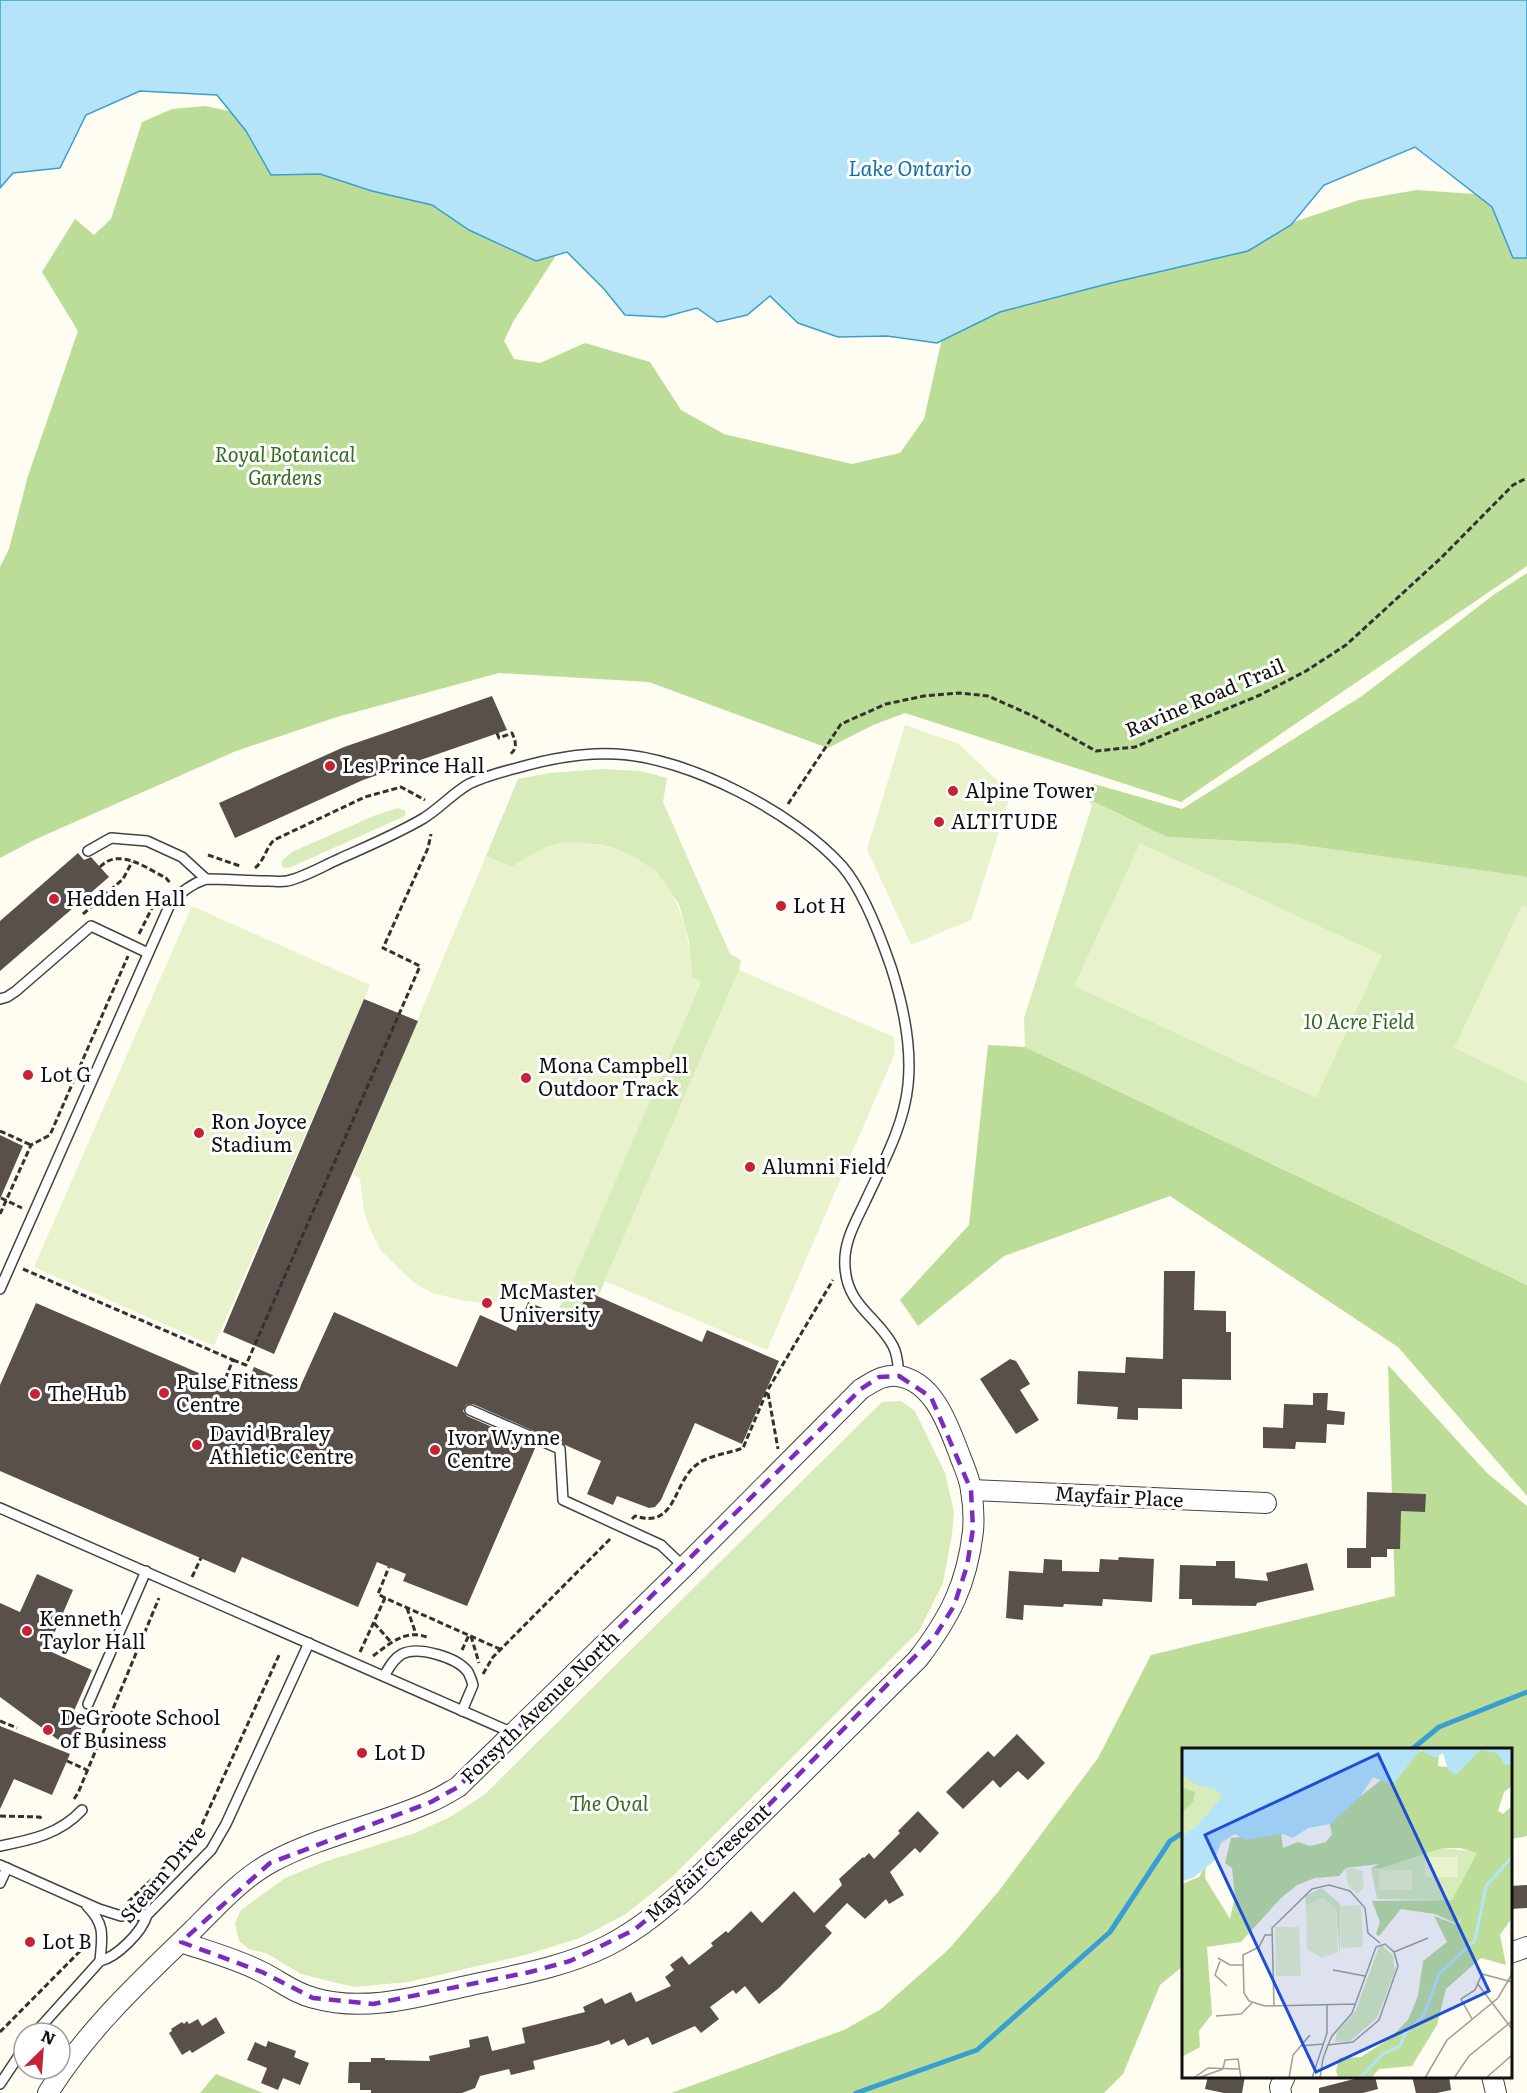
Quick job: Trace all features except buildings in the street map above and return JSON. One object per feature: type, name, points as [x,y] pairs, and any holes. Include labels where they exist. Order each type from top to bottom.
[{"type":"street","name":"Mayfair Crescent","points":[[181,1942],[262,1972],[286,1987],[313,1998],[373,2004],[404,2000],[570,1961],[634,1930],[664,1909],[918,1659],[954,1606],[967,1566],[973,1529],[971,1490],[946,1421],[932,1397],[918,1384],[899,1376]]},
{"type":"street","name":"Forsyth Avenue North","points":[[48,2093],[64,2067],[97,2025],[234,1890],[270,1863],[303,1847],[431,1802],[458,1787],[684,1567],[861,1389],[879,1377],[899,1376]]},
{"type":"street","name":"Mayfair Place","points":[[971,1490],[1266,1503]]},
{"type":"street","points":[[1512,1952],[1527,1947]]},
{"type":"street","points":[[1281,2093],[1280,2087],[1284,2078]]},
{"type":"street","points":[[1492,2078],[1496,2093]]},
{"type":"lane","points":[[0,1289],[171,902],[195,882],[206,879],[286,881],[383,840],[433,812],[469,784],[513,768],[549,760],[613,753],[640,756],[663,762],[724,785],[780,816],[796,826],[843,867],[861,894],[896,983],[908,1044],[908,1085],[906,1103],[897,1130],[848,1237],[844,1263],[854,1297],[892,1343],[897,1355],[899,1376]]},
{"type":"lane","points":[[88,851],[111,837],[147,841],[182,857],[206,879]]},
{"type":"lane","points":[[0,999],[16,991],[91,926],[148,953]]},
{"type":"lane","points":[[470,1410],[560,1449],[563,1500],[661,1545],[684,1567]]},
{"type":"lane","points":[[0,1508],[146,1570],[513,1733]]},
{"type":"lane","points":[[88,1704],[146,1570]]},
{"type":"lane","name":"Stearn Drive","points":[[46,2021],[100,1961],[111,1959],[144,1926],[147,1915],[211,1850],[309,1643]]},
{"type":"lane","points":[[384,1676],[396,1658],[404,1653],[417,1650],[455,1662],[468,1672],[473,1685],[462,1711]]},
{"type":"lane","points":[[0,1846],[33,1839],[52,1832],[65,1826],[82,1810]]},
{"type":"lane","points":[[0,1883],[3,1867],[85,1904],[121,1916],[147,1915]]},
{"type":"lane","points":[[85,1904],[95,1914],[103,1934],[100,1961]]},
{"type":"lane","points":[[0,2084],[12,2066]]},
{"type":"path","name":"Ravine Road Trail","points":[[780,816],[842,724],[886,704],[924,696],[960,693],[988,696],[1033,716],[1096,751],[1135,747],[1260,695],[1306,671],[1346,645],[1441,558],[1513,485],[1527,478]]},
{"type":"path","points":[[497,733],[499,738],[512,733],[516,742],[513,752],[499,758]]},
{"type":"path","points":[[253,868],[258,867],[269,845],[281,835],[365,797],[401,787],[428,800]]},
{"type":"path","points":[[22,1268],[246,1365],[420,966],[383,948],[428,848],[431,834]]},
{"type":"path","points":[[207,855],[245,868]]},
{"type":"path","points":[[100,867],[105,861],[114,857],[123,858],[166,878],[171,883],[165,890]]},
{"type":"path","points":[[0,1214],[31,1145],[50,1135],[133,946],[154,902],[160,896]]},
{"type":"path","points":[[0,1131],[31,1145]]},
{"type":"path","points":[[1,1198],[24,1209]]},
{"type":"path","points":[[471,1680],[483,1674],[493,1657],[635,1516],[644,1519],[656,1518],[665,1514],[683,1479],[700,1462],[743,1448],[767,1391],[844,1263]]},
{"type":"path","points":[[27,1270],[29,1265]]},
{"type":"path","points":[[223,1384],[233,1360]]},
{"type":"path","points":[[767,1391],[781,1469]]},
{"type":"path","points":[[192,1577],[201,1558]]},
{"type":"path","points":[[389,1567],[378,1594],[502,1650]]},
{"type":"path","points":[[73,1800],[88,1770],[159,1598]]},
{"type":"path","points":[[360,1652],[385,1598]]},
{"type":"path","points":[[407,1608],[416,1634]]},
{"type":"path","points":[[374,1623],[392,1642]]},
{"type":"path","points":[[471,1636],[483,1674]]},
{"type":"path","points":[[125,1906],[194,1839],[199,1831],[280,1653]]},
{"type":"path","points":[[0,1721],[17,1728]]},
{"type":"path","points":[[67,1761],[88,1770]]},
{"type":"path","points":[[0,1816],[40,1817],[43,1821]]},
{"type":"path","points":[[33,1825],[51,1818]]},
{"type":"path","points":[[0,2032],[91,1940]]},
{"type":"highlighted area","points":[[899,1376],[931,1397],[971,1490],[973,1529],[967,1566],[954,1606],[935,1636],[694,1881],[634,1930],[570,1961],[530,1972],[373,2004],[313,1998],[262,1972],[181,1942],[270,1863],[431,1802],[458,1787],[861,1389],[879,1377]]},
{"type":"green space","name":"Royal Botanical Gardens","points":[[205,106],[239,113],[555,240],[555,257],[513,322],[504,341],[514,359],[540,363],[585,343],[650,362],[681,410],[724,434],[852,464],[900,453],[924,419],[947,316],[1264,232],[1359,200],[1417,190],[1504,196],[1527,203],[1527,566],[1181,802],[905,713],[873,725],[828,748],[649,682],[499,673],[337,717],[236,751],[36,839],[0,858],[0,567],[9,549],[28,476],[78,331],[42,272],[75,219],[94,235],[111,219],[142,122],[172,109]]},
{"type":"green space","points":[[1527,573],[1527,877],[1295,844],[1167,837],[1088,799],[1094,784],[1182,809],[1362,696],[1496,593]]},
{"type":"green space","name":"ALTITUDE","points":[[905,725],[959,744],[1011,794],[971,920],[911,945],[867,849]]},
{"type":"green space","points":[[602,769],[640,771],[667,778],[663,802],[730,954],[741,960],[739,970],[598,1297],[570,1333],[552,1325],[701,982],[692,978],[689,941],[679,904],[656,872],[637,859],[617,849],[597,844],[546,847],[511,867],[486,856],[518,779],[549,773]]},
{"type":"green space","name":"10 Acre Field","points":[[1088,799],[1167,837],[1295,844],[1527,877],[1527,1285],[1025,1047],[1024,1018],[1092,806]]},
{"type":"green space","points":[[398,808],[405,811],[405,816],[291,867],[282,867],[282,861],[292,852],[376,815]]},
{"type":"green space","name":"Mona Campbell Outdoor Track","points":[[564,842],[595,844],[622,851],[643,863],[661,878],[674,897],[683,920],[692,977],[701,982],[565,1299],[538,1290],[505,1301],[482,1303],[432,1293],[414,1283],[381,1251],[364,1212],[360,1178],[353,1174],[486,856],[511,867],[546,847]]},
{"type":"green space","points":[[1140,843],[1382,955],[1316,1098],[1074,986]]},
{"type":"green space","points":[[1522,905],[1527,908],[1527,1083],[1454,1048]]},
{"type":"green space","name":"Ron Joyce Stadium","points":[[192,906],[370,985],[214,1346],[34,1267]]},
{"type":"green space","name":"Alumni Field","points":[[739,970],[894,1037],[895,1053],[767,1350],[605,1281]]},
{"type":"green space","points":[[988,1045],[1025,1047],[1527,1285],[1527,1496],[1398,1347],[1170,1196],[1004,1256],[918,1326],[900,1300],[969,1225]]},
{"type":"green space","points":[[1388,1365],[1486,1472],[1527,1506],[1527,1836],[1512,1839],[1512,1748],[1182,1748],[1182,1967],[1160,1985],[1123,2074],[1104,2093],[671,2093],[844,2030],[881,2009],[949,1949],[998,1892],[1098,1758],[1151,1655],[1395,1596]]},
{"type":"green space","name":"The Oval","points":[[901,1401],[915,1411],[945,1473],[954,1512],[943,1583],[919,1631],[673,1876],[626,1914],[580,1938],[525,1955],[408,1982],[354,1987],[301,1974],[266,1953],[249,1949],[239,1941],[235,1923],[241,1910],[285,1878],[324,1862],[415,1833],[450,1817],[484,1795],[882,1402]]},
{"type":"green space","points":[[216,2074],[263,2093],[200,2093]]},
{"type":"water","name":"Lake Ontario","points":[[0,0],[1527,0],[1527,258],[1513,258],[1492,207],[1415,147],[1324,185],[1291,225],[1248,251],[1000,312],[937,343],[887,336],[838,337],[798,323],[770,296],[747,315],[717,322],[697,308],[664,317],[625,315],[604,289],[567,252],[536,261],[469,230],[432,205],[372,191],[320,174],[271,175],[246,131],[217,95],[140,91],[86,115],[60,168],[13,173],[0,188]]},
{"type":"waterway","points":[[1413,1748],[1439,1727],[1527,1692]]},
{"type":"waterway","points":[[856,2093],[977,2050],[1110,1932],[1170,1841],[1182,1833]]},
{"type":"place","name":"Les Prince Hall","points":[[330,766]]},
{"type":"place","name":"Alpine Tower","points":[[953,791]]},
{"type":"place","name":"ALTITUDE","points":[[939,822]]},
{"type":"place","name":"Hedden Hall","points":[[54,899]]},
{"type":"place","name":"Lot H","points":[[781,906]]},
{"type":"place","name":"Lot G","points":[[28,1075]]},
{"type":"place","name":"Mona Campbell Outdoor Track","points":[[526,1078]]},
{"type":"place","name":"Ron Joyce Stadium","points":[[199,1133]]},
{"type":"place","name":"Alumni Field","points":[[750,1167]]},
{"type":"place","name":"McMaster University","points":[[487,1303]]},
{"type":"place","name":"Pulse Fitness Centre","points":[[164,1393]]},
{"type":"place","name":"The Hub","points":[[35,1394]]},
{"type":"place","name":"David Braley Athletic Centre","points":[[197,1445]]},
{"type":"place","name":"Ivor Wynne Centre","points":[[435,1450]]},
{"type":"place","name":"Kenneth Taylor Hall","points":[[27,1631]]},
{"type":"place","name":"DeGroote School of Business","points":[[48,1730]]},
{"type":"place","name":"Lot D","points":[[362,1753]]},
{"type":"place","name":"Lot B","points":[[30,1942]]}]
